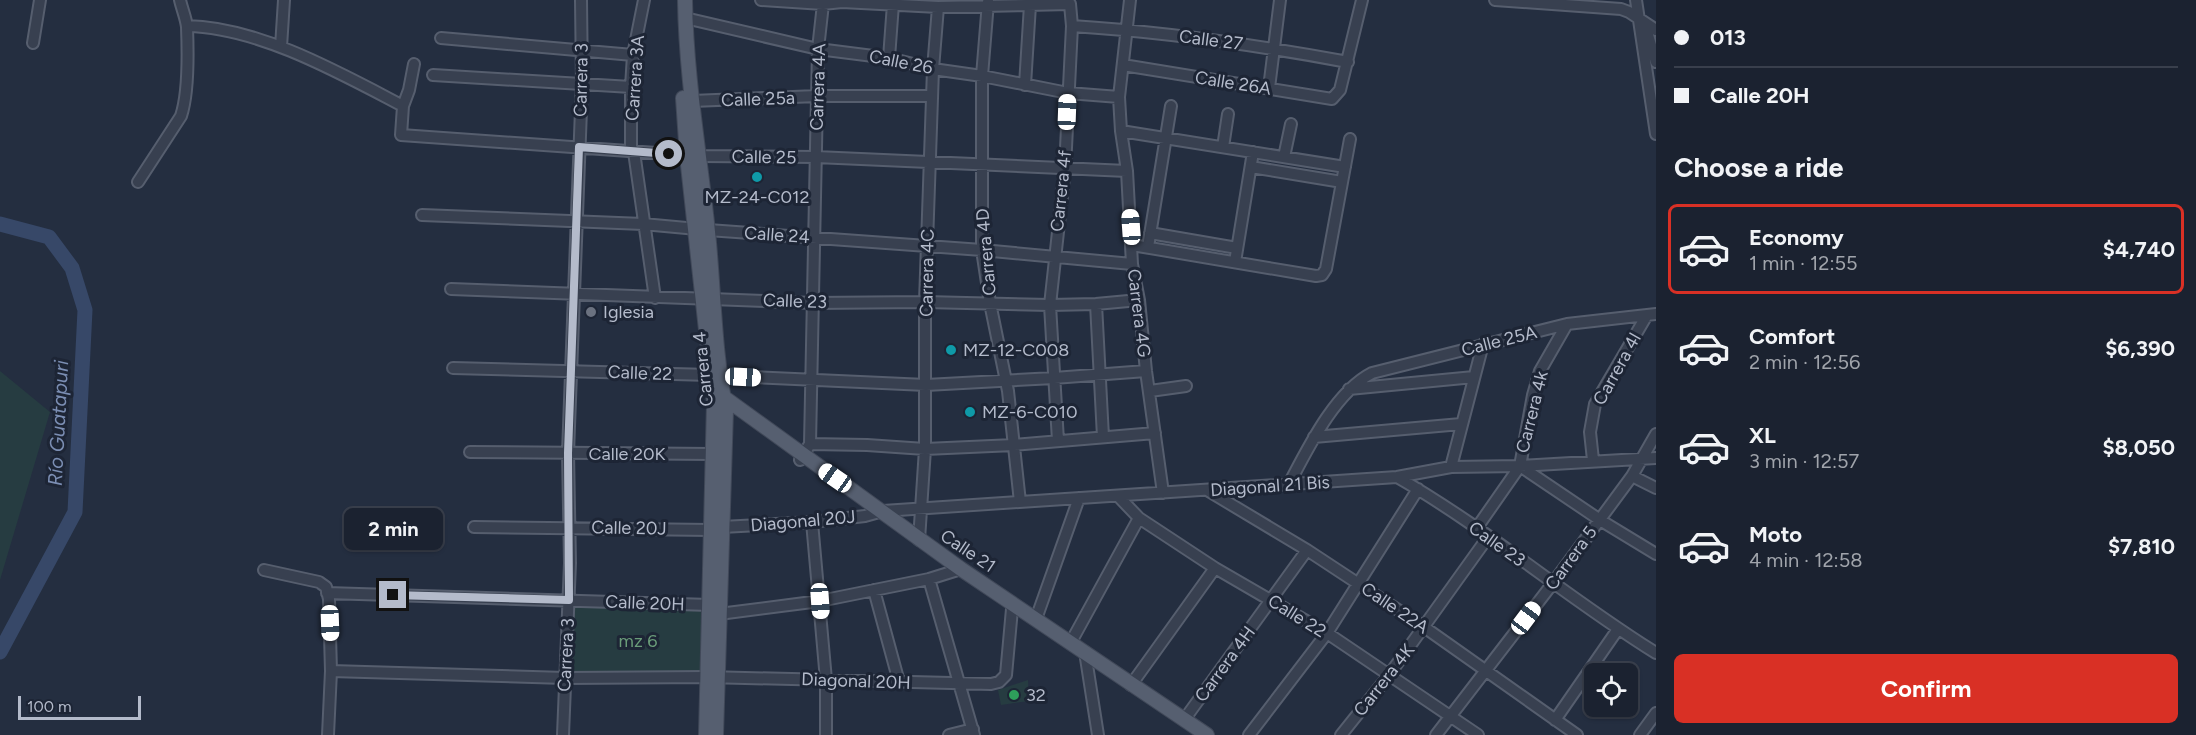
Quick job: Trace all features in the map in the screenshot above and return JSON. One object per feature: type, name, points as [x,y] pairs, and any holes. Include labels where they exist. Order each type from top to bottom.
[{"type":"main road","name":"Carrera 4","points":[[676,0],[719,400],[715,610],[712,677],[706,735]]},
{"type":"main road","name":"Carrera 4","points":[[685,0],[692,101],[693,156]]},
{"type":"main road","name":"Carrera 4","points":[[717,528],[713,454],[719,400]]},
{"type":"main road","name":"Calle 21","points":[[719,400],[804,453],[879,512],[1012,609],[1207,735]]},
{"type":"main road","name":"Calle 21","points":[[879,512],[920,540],[959,571],[1071,642],[1085,657],[1192,735]]},
{"type":"main road","name":"Carrera 4","points":[[712,677],[716,735]]},
{"type":"street","points":[[33,43],[40,0]]},
{"type":"street","points":[[138,182],[181,116],[184,106],[187,88],[187,26],[180,0]]},
{"type":"street","points":[[281,47],[284,0]]},
{"type":"street","name":"Carrera 3","points":[[563,735],[569,600],[568,453],[582,83],[581,0]]},
{"type":"street","name":"Carrera 3A","points":[[644,0],[633,55],[631,147],[634,152],[655,298]]},
{"type":"street","points":[[761,0],[823,4],[842,1],[938,7],[988,3],[1030,4],[1025,85]]},
{"type":"street","points":[[1123,65],[1130,0]]},
{"type":"street","points":[[1269,88],[1280,0]]},
{"type":"street","points":[[1348,62],[1362,0]]},
{"type":"street","points":[[1495,0],[1638,12],[1656,30]]},
{"type":"street","name":"Carrera 4D","points":[[988,3],[982,76],[982,250],[990,303],[1007,380],[1020,502]]},
{"type":"street","name":"Carrera 4A","points":[[804,453],[812,380],[818,49],[823,4]]},
{"type":"street","points":[[888,58],[893,4]]},
{"type":"street","name":"Carrera 4f","points":[[1030,4],[1070,4],[1072,26],[1065,168],[1050,305],[1058,441]]},
{"type":"street","name":"Carrera 4C","points":[[920,540],[925,449],[927,246],[932,96],[938,7]]},
{"type":"street","points":[[1638,12],[1656,62]]},
{"type":"street","points":[[1638,12],[1656,134]]},
{"type":"street","name":"Calle 26","points":[[685,18],[818,49],[888,58],[933,69],[1068,93],[1119,98]]},
{"type":"street","points":[[187,26],[209,26],[230,30],[281,47],[403,106],[414,64]]},
{"type":"street","name":"Calle 27","points":[[1072,26],[1126,30],[1275,48],[1348,62]]},
{"type":"street","points":[[441,38],[633,55]]},
{"type":"street","name":"Calle 26A","points":[[1123,65],[1332,99],[1340,90],[1348,62]]},
{"type":"street","name":"Carrera 4G","points":[[1123,65],[1119,98],[1127,171],[1132,264],[1139,300],[1163,493]]},
{"type":"street","points":[[433,75],[631,87]]},
{"type":"street","name":"Calle 25a","points":[[692,101],[817,96],[932,96]]},
{"type":"street","name":"Calle 25","points":[[403,106],[401,135],[693,156],[816,158],[1127,171]]},
{"type":"street","points":[[1148,247],[1171,106]]},
{"type":"street","points":[[1223,147],[1228,114]]},
{"type":"street","points":[[1284,157],[1291,124]]},
{"type":"street","points":[[1121,131],[1345,167]]},
{"type":"street","points":[[1132,245],[1316,276],[1322,275],[1326,269],[1350,139]]},
{"type":"street","points":[[1235,262],[1253,152]]},
{"type":"street","points":[[1251,167],[1342,182]]},
{"type":"street","name":"Calle 24","points":[[422,214],[643,224],[1132,264]]},
{"type":"street","points":[[1150,233],[1237,248]]},
{"type":"street","name":"Calle 23","points":[[451,290],[813,303],[926,302],[1050,305],[1139,300]]},
{"type":"street","points":[[1096,304],[1103,437]]},
{"type":"street","name":"Calle 25A","points":[[1348,389],[1372,373],[1483,344],[1567,324],[1652,314]]},
{"type":"street","name":"Carrera 4l","points":[[1593,460],[1590,432],[1595,404],[1652,314]]},
{"type":"street","name":"Carrera 4k","points":[[1476,529],[1520,466],[1533,394],[1540,371],[1567,324]]},
{"type":"street","points":[[1451,467],[1483,344]]},
{"type":"street","name":"Calle 22","points":[[453,368],[715,375],[926,384],[1054,378],[1146,370]]},
{"type":"street","points":[[1289,484],[1314,437],[1348,389],[1474,377]]},
{"type":"street","points":[[1150,392],[1186,386]]},
{"type":"street","points":[[1314,437],[1461,424]]},
{"type":"street","points":[[804,453],[867,445],[925,449],[1014,445],[1155,433]]},
{"type":"street","name":"Carrera 5","points":[[1436,735],[1600,520],[1632,476],[1656,434]]},
{"type":"street","name":"Calle 20K","points":[[470,452],[713,454]]},
{"type":"street","name":"Diagonal 21 Bis","points":[[879,512],[1397,477],[1451,467],[1520,466],[1656,458]]},
{"type":"street","points":[[1520,466],[1600,520],[1656,554]]},
{"type":"street","points":[[1632,476],[1656,488]]},
{"type":"street","name":"Calle 23","points":[[1397,477],[1418,489],[1656,653]]},
{"type":"street","points":[[1249,735],[1327,633],[1418,489]]},
{"type":"street","name":"Calle 22A","points":[[1206,490],[1359,584],[1577,735]]},
{"type":"street","name":"Calle 22","points":[[1118,496],[1139,518],[1215,568],[1327,633],[1478,735]]},
{"type":"street","points":[[1036,619],[1079,498]]},
{"type":"street","name":"Diagonal 20J","points":[[717,528],[812,522],[879,512]]},
{"type":"street","points":[[1071,642],[1139,518]]},
{"type":"street","points":[[812,522],[826,680],[826,735]]},
{"type":"street","name":"Calle 20J","points":[[474,527],[717,528]]},
{"type":"street","name":"Carrera 4K","points":[[1341,735],[1389,675],[1488,537]]},
{"type":"street","name":"Carrera 4H","points":[[1184,720],[1307,550]]},
{"type":"street","points":[[1131,685],[1215,568]]},
{"type":"street","points":[[264,570],[319,582],[326,587],[331,671],[328,735]]},
{"type":"street","name":"Calle 20H","points":[[327,593],[569,600],[715,610],[820,601],[959,571]]},
{"type":"street","points":[[929,579],[974,732],[949,735]]},
{"type":"street","points":[[874,590],[899,682]]},
{"type":"street","name":"Diagonal 20H","points":[[712,677],[991,684],[1004,679],[1007,672],[1012,609]]},
{"type":"street","points":[[1555,720],[1618,629]]},
{"type":"street","points":[[1085,657],[1098,735]]},
{"type":"street","points":[[331,671],[565,678],[712,677]]},
{"type":"street","points":[[1640,735],[1656,713]]},
{"type":"green space","points":[[0,371],[50,412],[0,580]]},
{"type":"green space","name":"mz 6","points":[[574,607],[706,609],[703,674],[570,673]]},
{"type":"green space","name":"32","points":[[1028,680],[1029,701],[1001,705],[998,690]]},
{"type":"waterway","name":"Río Guatapuri","points":[[0,224],[49,237],[72,268],[85,310],[75,512],[0,652]]},
{"type":"place","name":"MZ-24-C012","points":[[757,177]]},
{"type":"place","name":"Iglesia","points":[[591,312]]},
{"type":"place","name":"MZ-12-C008","points":[[951,350]]},
{"type":"place","name":"MZ-6-C010","points":[[970,412]]},
{"type":"place","name":"32","points":[[1014,695]]},
{"type":"route","points":[[393,595],[569,600],[568,453],[579,147],[669,154]]}]
